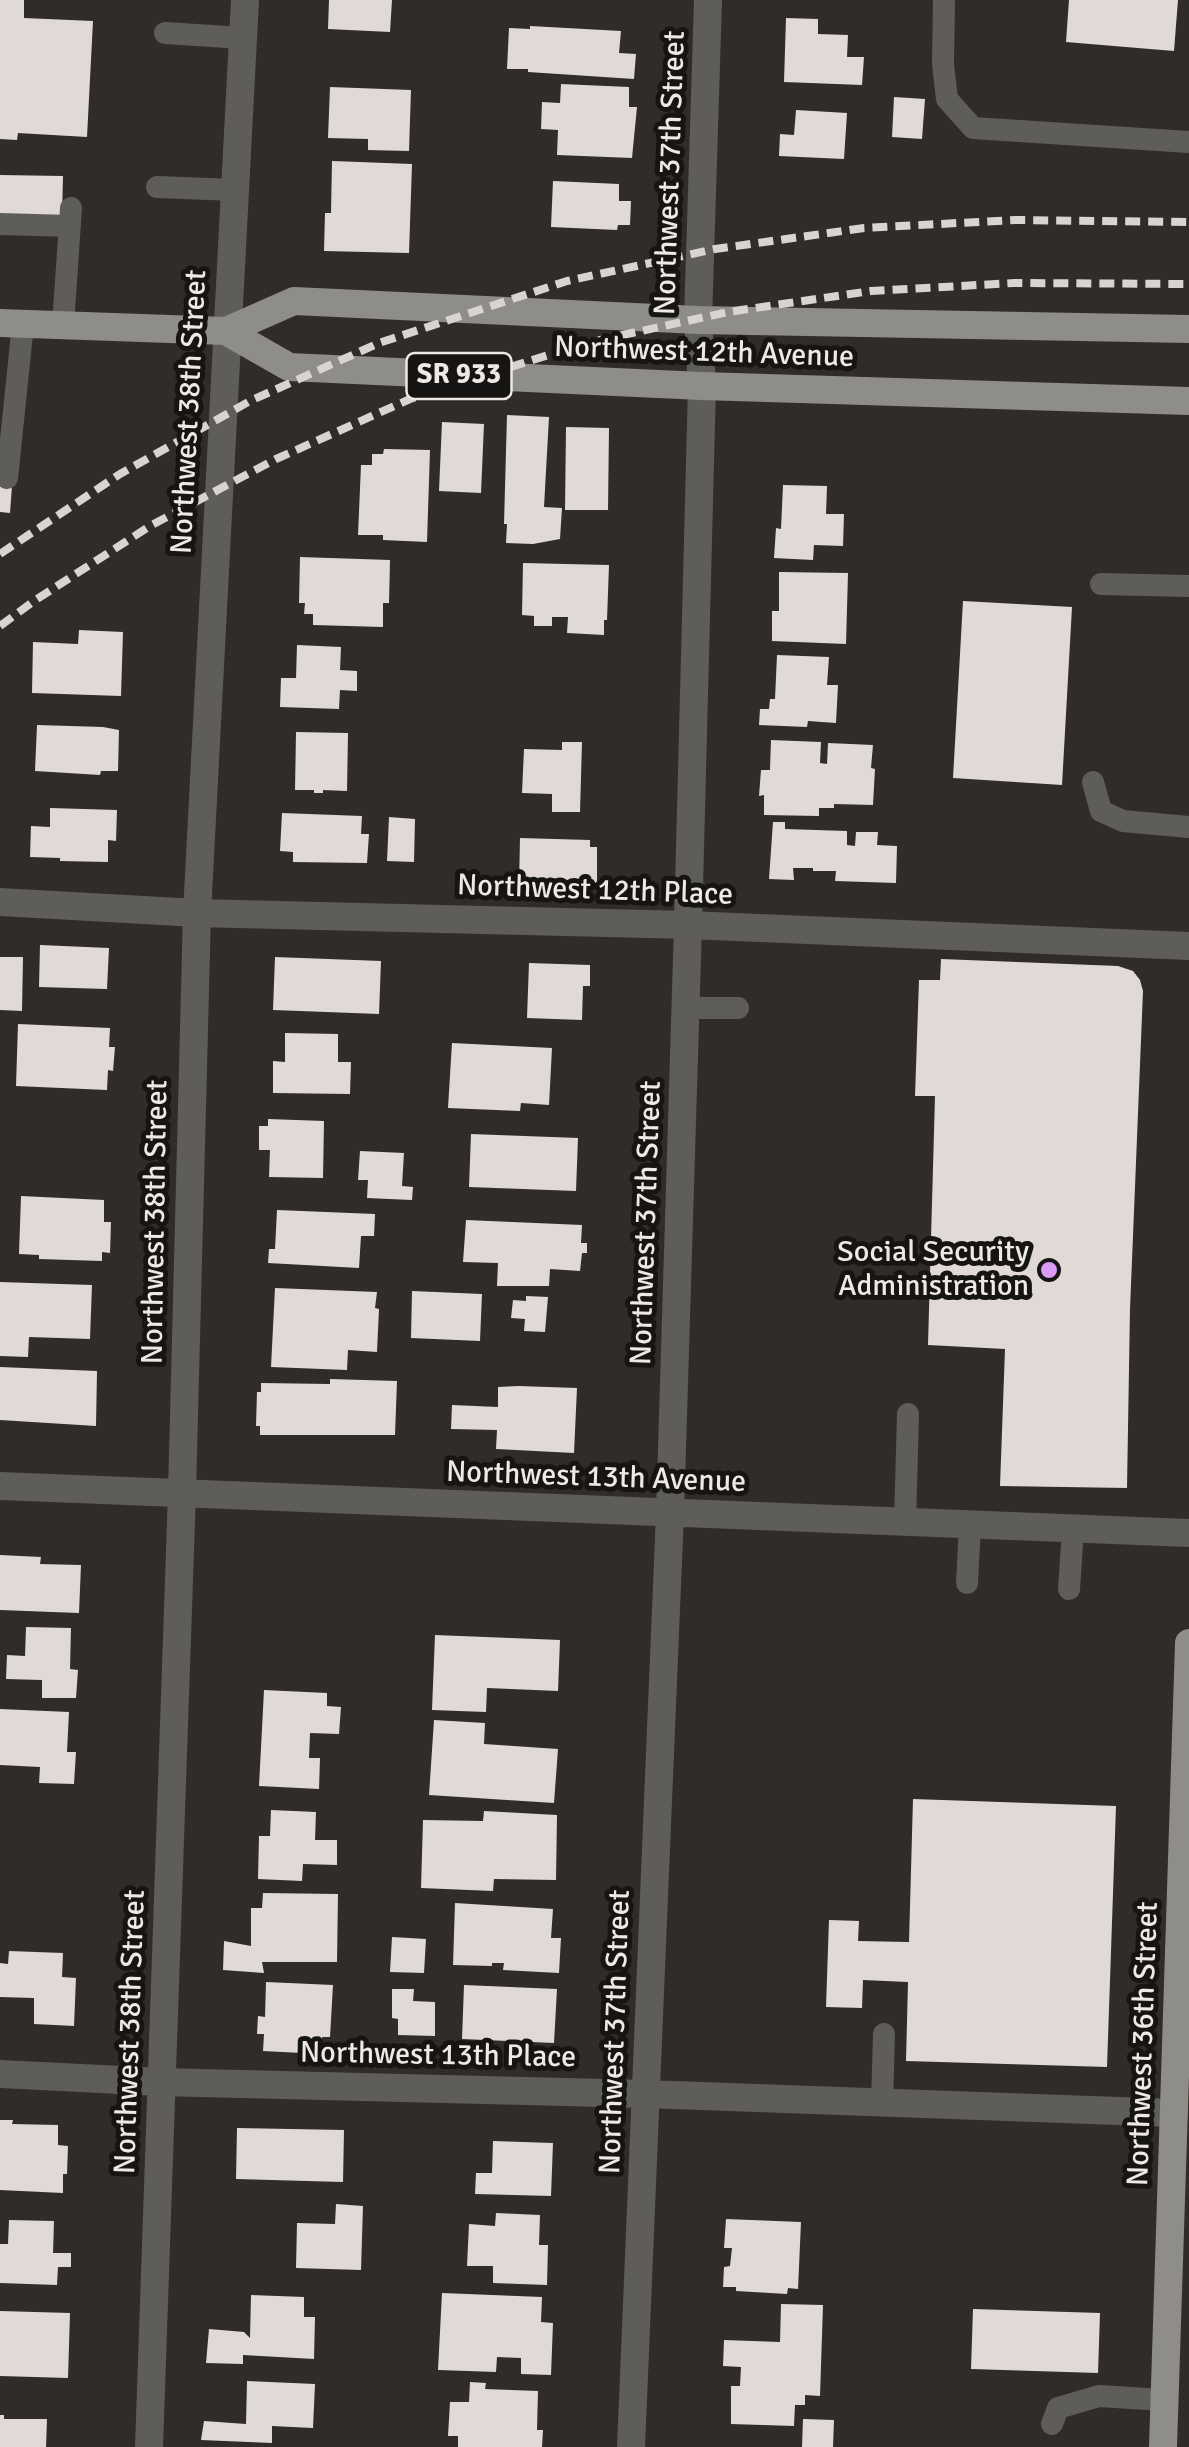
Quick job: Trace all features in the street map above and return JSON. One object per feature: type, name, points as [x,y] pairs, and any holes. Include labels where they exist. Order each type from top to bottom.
[{"type":"main road","name":"Northwest 12th Avenue","points":[[12,323],[226,330],[294,301],[698,320],[1189,329]]},
{"type":"main road","name":"Northwest 12th Avenue","points":[[226,330],[289,367],[702,386],[1189,400]]},
{"type":"main road","name":"Northwest 36th Street","points":[[1162,2447],[1179,2243],[1174,2113],[1189,1643]]},
{"type":"street","name":"Northwest 38th Street","points":[[149,2447],[182,1493],[196,913],[245,0]]},
{"type":"street","name":"Northwest 37th Street","points":[[630,2447],[670,1514],[702,386],[698,320],[708,0]]},
{"type":"street","name":"Northwest 12th Place","points":[[0,902],[196,913],[688,925],[1189,946]]},
{"type":"street","name":"Northwest 13th Avenue","points":[[0,1486],[1189,1533]]},
{"type":"street","name":"Northwest 13th Place","points":[[0,2074],[1174,2113]]},
{"type":"lane","points":[[944,0],[947,99],[973,128],[1189,142]]},
{"type":"lane","points":[[165,33],[243,38]]},
{"type":"lane","points":[[157,187],[235,190]]},
{"type":"lane","points":[[0,224],[70,217],[63,325]]},
{"type":"lane","points":[[7,478],[12,323]]},
{"type":"lane","points":[[1101,584],[1189,586]]},
{"type":"lane","points":[[1094,782],[1101,811],[1122,821],[1189,827]]},
{"type":"lane","points":[[686,1008],[738,1008]]},
{"type":"lane","points":[[905,1523],[908,1414]]},
{"type":"lane","points":[[967,1583],[970,1525]]},
{"type":"lane","points":[[1069,1589],[1072,1529]]},
{"type":"lane","points":[[882,2102],[884,2034]]},
{"type":"lane","points":[[1052,2424],[1058,2408],[1099,2396],[1164,2400]]},
{"type":"building","points":[[0,0],[24,0],[24,18],[93,21],[87,137],[18,133],[17,140],[0,139]]},
{"type":"building","points":[[329,0],[392,0],[390,32],[328,29]]},
{"type":"building","points":[[1069,0],[1178,0],[1174,51],[1066,42]]},
{"type":"building","points":[[786,18],[818,19],[818,34],[848,35],[847,57],[864,57],[862,85],[784,82]]},
{"type":"building","points":[[509,28],[621,31],[619,53],[636,54],[634,79],[507,69]]},
{"type":"building","points":[[561,84],[629,87],[629,107],[637,107],[632,158],[557,155],[558,130],[541,129],[542,102],[560,103]]},
{"type":"building","points":[[330,87],[411,90],[409,151],[368,150],[368,139],[328,138]]},
{"type":"building","points":[[894,97],[925,99],[922,139],[892,137]]},
{"type":"building","points":[[796,110],[847,113],[844,159],[779,156],[780,134],[794,135]]},
{"type":"building","points":[[332,161],[412,164],[409,253],[324,251],[325,213],[331,213]]},
{"type":"building","points":[[0,175],[63,176],[62,216],[0,214]]},
{"type":"building","points":[[553,181],[619,184],[619,201],[631,201],[630,225],[618,225],[617,230],[551,227]]},
{"type":"building","points":[[507,415],[549,417],[544,507],[562,508],[560,539],[506,543]]},
{"type":"building","points":[[442,422],[484,424],[481,493],[439,491]]},
{"type":"building","points":[[566,427],[609,428],[608,510],[565,510]]},
{"type":"building","points":[[384,449],[430,450],[427,542],[358,535],[361,465],[372,465],[372,454],[383,454]]},
{"type":"building","points":[[0,485],[12,486],[10,513],[0,512]]},
{"type":"building","points":[[783,485],[827,486],[826,514],[844,514],[843,546],[814,545],[813,560],[774,558],[776,528],[781,529]]},
{"type":"building","points":[[300,557],[390,560],[389,603],[383,603],[383,627],[313,625],[313,614],[304,614],[305,603],[299,603]]},
{"type":"building","points":[[523,563],[609,565],[604,635],[567,633],[568,617],[552,617],[552,626],[534,626],[534,616],[522,615]]},
{"type":"building","points":[[779,572],[848,573],[846,644],[772,641],[772,611],[779,611]]},
{"type":"building","points":[[963,601],[1072,607],[1062,785],[953,778]]},
{"type":"building","points":[[79,630],[123,632],[121,696],[32,693],[33,642],[78,644]]},
{"type":"building","points":[[297,645],[341,647],[340,670],[357,671],[357,691],[340,690],[339,709],[280,707],[281,678],[296,678]]},
{"type":"building","points":[[777,655],[829,657],[827,685],[838,685],[836,723],[808,721],[807,727],[759,725],[760,709],[769,709],[770,699],[775,699]]},
{"type":"building","points":[[37,725],[119,730],[118,771],[101,771],[100,775],[35,771]]},
{"type":"building","points":[[296,732],[348,733],[347,791],[295,790]]},
{"type":"building","points":[[771,740],[821,742],[820,763],[827,764],[828,743],[873,745],[873,805],[834,804],[834,808],[819,808],[819,816],[764,815],[764,795],[759,796],[761,770],[770,770]]},
{"type":"building","points":[[562,742],[582,742],[580,812],[552,812],[552,794],[522,793],[524,749],[562,750]]},
{"type":"building","points":[[50,808],[117,810],[116,841],[108,840],[108,862],[30,857],[31,826],[50,827]]},
{"type":"building","points":[[282,813],[362,816],[361,834],[369,834],[367,863],[293,862],[293,852],[280,851]]},
{"type":"building","points":[[389,817],[415,819],[414,862],[387,861]]},
{"type":"building","points":[[773,822],[785,822],[785,829],[847,831],[847,845],[855,846],[856,832],[878,832],[877,845],[897,846],[896,883],[835,881],[836,871],[813,868],[793,868],[794,880],[769,879]]},
{"type":"building","points":[[520,838],[590,840],[590,847],[597,847],[597,886],[582,885],[582,889],[566,883],[566,888],[519,887]]},
{"type":"building","points":[[40,945],[109,948],[107,989],[39,987]]},
{"type":"building","points":[[0,957],[23,957],[22,1011],[0,1010]]},
{"type":"building","points":[[275,957],[381,961],[379,1014],[273,1010]]},
{"type":"building","points":[[941,959],[1118,966],[1133,971],[1140,980],[1143,991],[1127,1488],[1000,1486],[1005,1349],[928,1345],[935,1096],[915,1096],[919,980],[940,980]]},
{"type":"building","points":[[529,963],[590,965],[590,986],[583,986],[582,1020],[527,1018]]},
{"type":"building","points":[[18,1024],[110,1028],[109,1047],[115,1047],[107,1090],[16,1086]]},
{"type":"building","points":[[285,1033],[338,1034],[338,1062],[351,1062],[350,1094],[273,1093],[273,1061],[285,1062]]},
{"type":"building","points":[[452,1043],[552,1048],[549,1105],[521,1103],[520,1111],[448,1108]]},
{"type":"building","points":[[268,1119],[324,1121],[323,1178],[269,1177],[270,1150],[259,1150],[259,1126],[268,1126]]},
{"type":"building","points":[[471,1134],[578,1138],[576,1191],[469,1187]]},
{"type":"building","points":[[360,1151],[404,1153],[402,1186],[413,1187],[412,1200],[367,1198],[368,1180],[358,1180]]},
{"type":"building","points":[[21,1196],[104,1200],[104,1222],[111,1222],[110,1253],[102,1252],[102,1261],[39,1259],[39,1255],[19,1254]]},
{"type":"building","points":[[277,1210],[375,1214],[374,1236],[361,1236],[359,1268],[268,1263],[269,1249],[275,1249]]},
{"type":"building","points":[[466,1220],[582,1225],[581,1243],[587,1243],[587,1253],[582,1253],[580,1271],[550,1269],[549,1286],[497,1286],[498,1263],[463,1262]]},
{"type":"building","points":[[0,1282],[92,1285],[90,1339],[29,1337],[28,1357],[0,1356]]},
{"type":"building","points":[[275,1288],[377,1292],[377,1352],[348,1350],[347,1370],[271,1367]]},
{"type":"building","points":[[412,1291],[482,1294],[480,1341],[411,1338]]},
{"type":"building","points":[[526,1296],[548,1297],[545,1332],[524,1331],[525,1319],[511,1318],[513,1300],[526,1301]]},
{"type":"building","points":[[0,1367],[97,1371],[96,1426],[0,1420]]},
{"type":"building","points":[[330,1379],[397,1381],[395,1435],[260,1435],[260,1426],[256,1426],[261,1383],[330,1384]]},
{"type":"building","points":[[498,1387],[577,1388],[574,1453],[496,1449],[497,1430],[451,1429],[452,1405],[498,1407]]},
{"type":"building","points":[[0,1555],[41,1557],[40,1564],[81,1565],[79,1613],[0,1610]]},
{"type":"building","points":[[26,1627],[71,1628],[70,1669],[78,1670],[76,1698],[42,1698],[42,1680],[6,1679],[7,1655],[25,1656]]},
{"type":"building","points":[[435,1635],[560,1640],[558,1691],[487,1688],[486,1712],[432,1710]]},
{"type":"building","points":[[264,1690],[327,1693],[327,1706],[341,1707],[339,1734],[310,1733],[309,1758],[320,1758],[319,1789],[259,1786]]},
{"type":"building","points":[[0,1709],[69,1712],[67,1752],[76,1752],[74,1784],[39,1783],[40,1767],[0,1765]]},
{"type":"building","points":[[434,1720],[485,1723],[484,1744],[558,1749],[554,1803],[429,1795]]},
{"type":"building","points":[[913,1799],[1116,1806],[1107,2067],[906,2061],[908,1982],[863,1980],[862,2008],[826,2007],[829,1920],[859,1921],[858,1941],[909,1942]]},
{"type":"building","points":[[271,1810],[316,1812],[315,1840],[337,1840],[337,1865],[303,1864],[302,1881],[258,1879],[259,1836],[270,1836]]},
{"type":"building","points":[[484,1811],[557,1815],[556,1880],[494,1879],[493,1891],[421,1888],[423,1820],[483,1821]]},
{"type":"building","points":[[263,1893],[338,1894],[337,1962],[262,1962],[264,1973],[223,1970],[224,1941],[251,1946],[251,1908],[262,1908]]},
{"type":"building","points":[[455,1903],[553,1909],[551,1938],[561,1938],[559,1973],[503,1970],[504,1963],[453,1965]]},
{"type":"building","points":[[392,1937],[426,1939],[424,1973],[390,1972]]},
{"type":"building","points":[[9,1951],[63,1953],[62,1977],[76,1978],[74,2026],[34,2024],[34,1998],[0,1997],[0,1963],[8,1964]]},
{"type":"building","points":[[266,1982],[333,1985],[330,2037],[322,2037],[321,2054],[263,2051],[264,2034],[257,2034],[258,2016],[265,2017]]},
{"type":"building","points":[[464,1985],[557,1989],[554,2043],[462,2039]]},
{"type":"building","points":[[392,1989],[414,1989],[413,2001],[435,2002],[435,2036],[398,2035],[398,2019],[392,2018]]},
{"type":"building","points":[[0,2120],[58,2125],[58,2145],[68,2146],[63,2193],[0,2190]]},
{"type":"building","points":[[237,2128],[344,2130],[343,2182],[236,2179]]},
{"type":"building","points":[[493,2141],[553,2143],[551,2196],[475,2194],[476,2173],[492,2173]]},
{"type":"building","points":[[336,2204],[363,2206],[361,2270],[296,2268],[297,2223],[335,2224]]},
{"type":"building","points":[[496,2213],[540,2215],[539,2245],[548,2245],[547,2285],[493,2283],[493,2266],[467,2266],[469,2224],[495,2226]]},
{"type":"building","points":[[726,2219],[801,2222],[798,2289],[788,2288],[787,2294],[723,2287],[724,2267],[730,2266],[732,2248],[724,2248]]},
{"type":"building","points":[[9,2220],[54,2221],[53,2253],[71,2253],[71,2267],[58,2267],[57,2285],[0,2283],[0,2244],[8,2244]]},
{"type":"building","points":[[442,2293],[542,2297],[541,2322],[553,2323],[551,2375],[521,2374],[521,2358],[497,2357],[496,2372],[438,2370]]},
{"type":"building","points":[[251,2295],[304,2297],[304,2317],[315,2317],[314,2359],[243,2355],[243,2364],[206,2363],[209,2329],[244,2332],[250,2338]]},
{"type":"building","points":[[781,2304],[823,2305],[820,2396],[805,2395],[805,2405],[795,2405],[794,2426],[731,2424],[731,2386],[740,2386],[741,2367],[723,2366],[724,2340],[780,2342]]},
{"type":"building","points":[[973,2309],[1100,2313],[1098,2373],[971,2369]]},
{"type":"building","points":[[0,2311],[70,2313],[68,2378],[0,2376]]},
{"type":"building","points":[[247,2381],[315,2384],[313,2428],[272,2426],[272,2443],[201,2440],[204,2421],[246,2424]]},
{"type":"building","points":[[470,2382],[486,2383],[485,2389],[538,2391],[537,2430],[543,2430],[542,2447],[458,2447],[458,2436],[448,2436],[450,2402],[469,2402]]},
{"type":"building","points":[[0,2415],[4,2419],[47,2419],[46,2447],[0,2447]]},
{"type":"building","points":[[803,2419],[834,2420],[833,2447],[802,2447]]},
{"type":"railway","points":[[0,554],[120,474],[250,401],[379,343],[567,281],[715,249],[864,228],[1015,220],[1189,222]]},
{"type":"railway","points":[[0,626],[150,526],[276,459],[410,399],[586,343],[728,312],[871,291],[1014,283],[1189,284]]},
{"type":"place","name":"Social Security Administration","points":[[1049,1270]]}]
